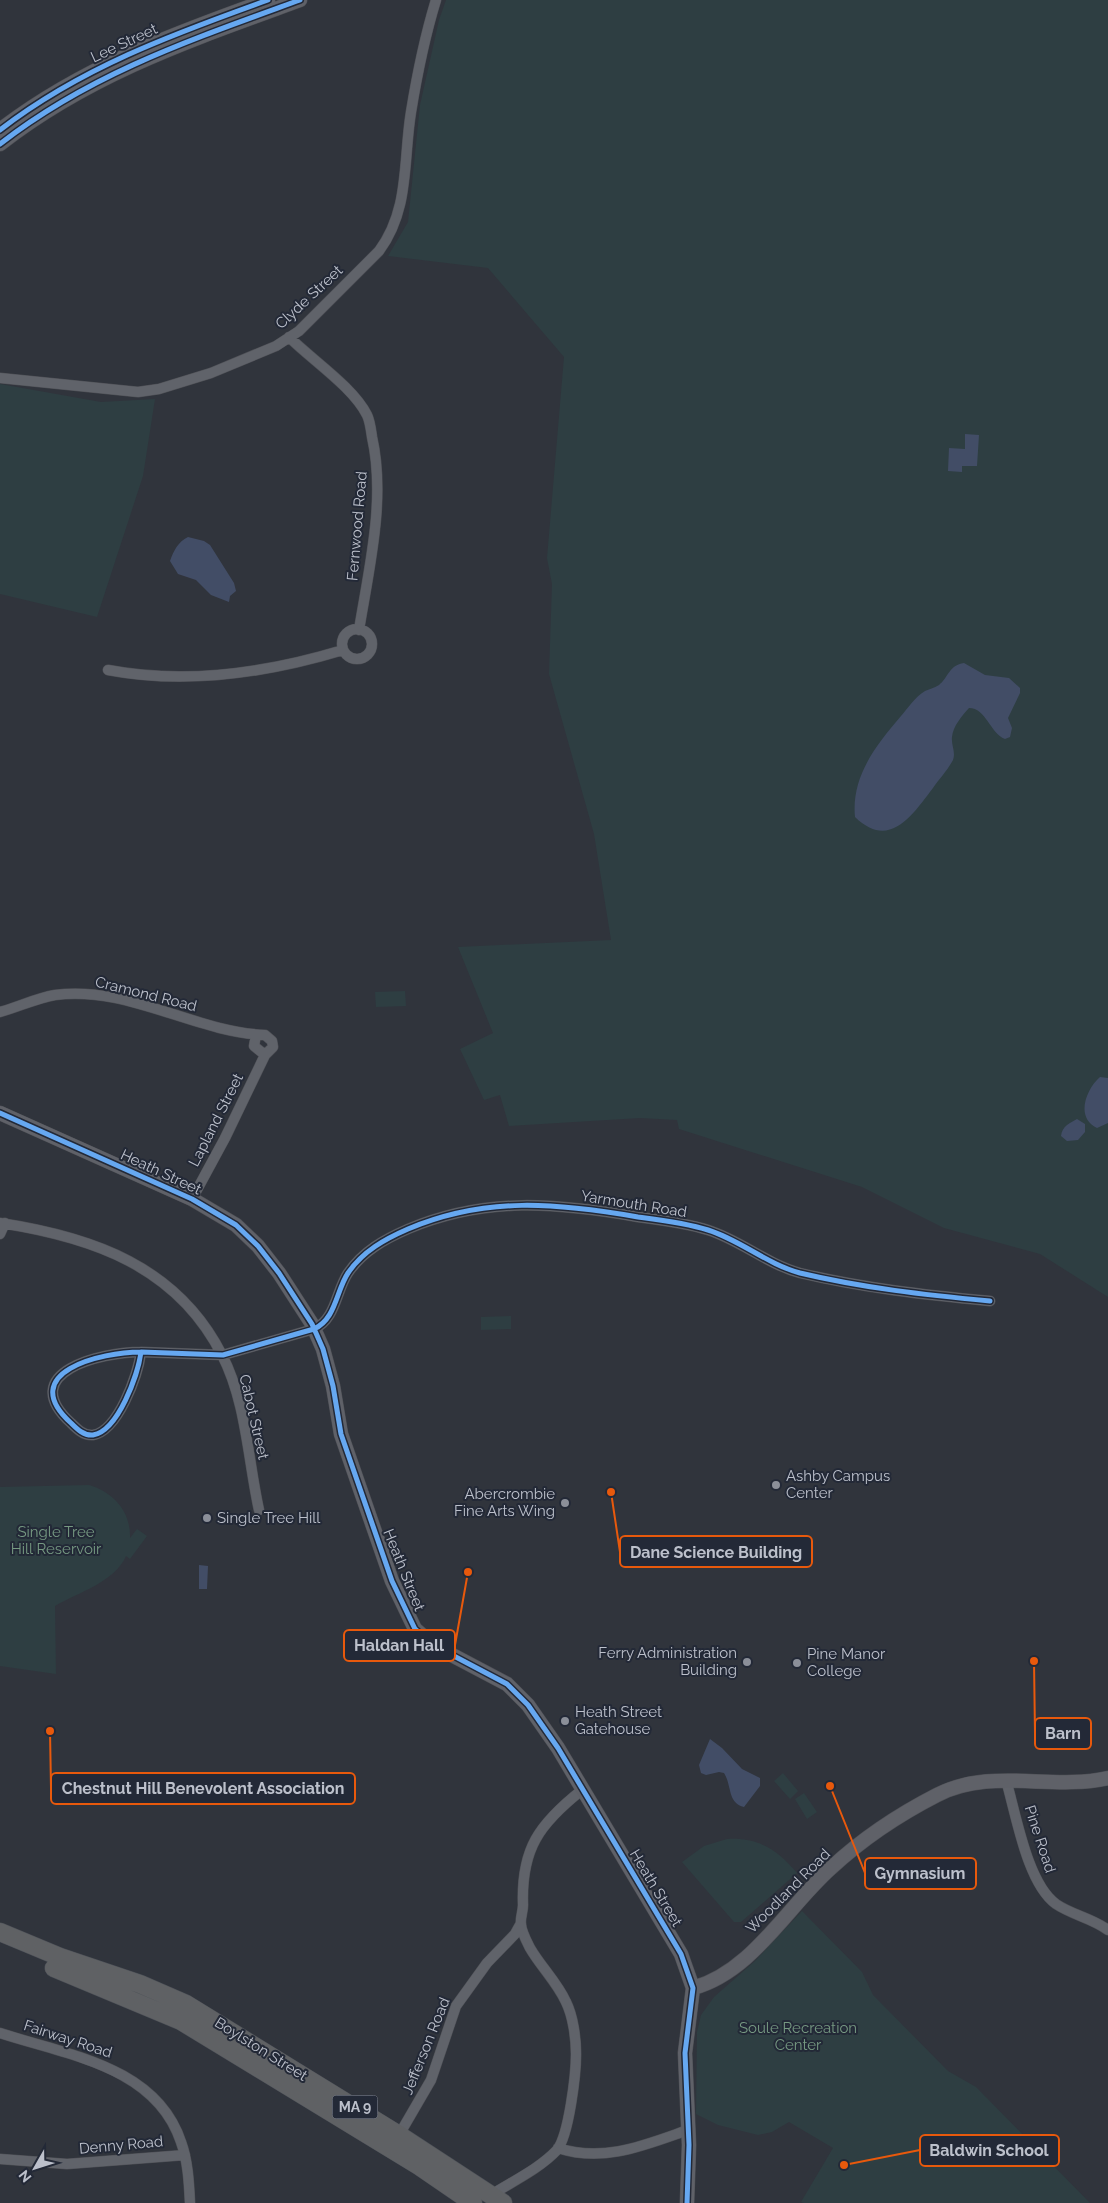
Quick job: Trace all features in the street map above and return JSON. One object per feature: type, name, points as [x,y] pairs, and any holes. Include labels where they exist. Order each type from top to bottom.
[{"type":"highway","name":"Boylston Street","points":[[0,1932],[75,1963],[140,1984],[186,2004],[399,2134],[497,2199]]},
{"type":"highway","name":"Boylston Street","points":[[0,1945],[181,2021],[419,2166],[473,2203]]},
{"type":"street","name":"Lee Street","points":[[0,130],[48,96],[110,62],[170,36],[268,0]]},
{"type":"street","name":"Lee Street","points":[[0,144],[60,102],[123,68],[182,43],[300,0]]},
{"type":"street","name":"Clyde Street","points":[[0,378],[116,391],[149,391],[211,373],[276,346],[299,331],[380,251],[389,238],[400,211],[406,176],[411,112],[436,0]]},
{"type":"street","name":"Fernwood Road","points":[[289,337],[356,399],[368,416],[377,459],[377,486],[375,522],[359,630]]},
{"type":"street","points":[[359,630],[370,638],[369,652],[357,659],[349,656],[343,650],[342,641],[347,633],[359,630]]},
{"type":"street","points":[[108,670],[161,677],[208,676],[296,664],[343,650]]},
{"type":"street","name":"Cramond Road","points":[[0,1012],[54,995],[87,994],[113,998],[197,1022],[256,1035]]},
{"type":"street","points":[[256,1035],[254,1046],[265,1055]]},
{"type":"street","name":"Lapland Street","points":[[192,1199],[225,1138],[265,1055],[273,1046],[272,1041],[265,1035],[256,1035]]},
{"type":"street","name":"Heath Street","points":[[0,1113],[192,1199],[236,1226],[258,1246],[279,1272],[314,1329],[323,1349],[346,1450],[392,1580],[415,1629],[452,1655],[498,1678],[514,1689],[541,1721],[674,1942],[693,1988],[685,2053],[688,2130],[687,2203]]},
{"type":"street","name":"Yarmouth Road","points":[[314,1329],[322,1326],[332,1312],[338,1293],[352,1269],[366,1252],[378,1244],[408,1229],[438,1219],[502,1206],[534,1204],[587,1208],[709,1230],[777,1265],[799,1272],[899,1293],[990,1302]]},
{"type":"street","name":"Cabot Street","points":[[0,1234],[2,1223],[52,1232],[82,1240],[114,1252],[143,1268],[168,1285],[187,1304],[222,1355],[238,1401],[259,1510]]},
{"type":"street","points":[[141,1352],[138,1367],[117,1416],[106,1431],[92,1435],[84,1434],[55,1405],[52,1396],[54,1383],[70,1368],[101,1356],[125,1352],[141,1352],[222,1355],[314,1329]]},
{"type":"street","name":"Woodland Road","points":[[693,1988],[715,1980],[731,1969],[764,1938],[831,1867],[903,1816],[954,1787],[980,1781],[1006,1780],[1060,1783],[1108,1778]]},
{"type":"street","name":"Pine Road","points":[[1006,1780],[1030,1864],[1045,1894],[1064,1910],[1093,1921],[1108,1930]]},
{"type":"street","points":[[497,2199],[558,2148],[567,2124],[574,2087],[576,2052],[572,2022],[567,2002],[530,1947],[520,1925],[525,1862],[534,1841],[547,1823],[582,1790]]},
{"type":"street","name":"Jefferson Road","points":[[399,2134],[431,2080],[456,2006],[487,1962],[515,1934],[520,1925]]},
{"type":"street","name":"Fairway Road","points":[[0,2033],[104,2065],[142,2086],[162,2106],[172,2121],[185,2155],[190,2203]]},
{"type":"street","points":[[558,2148],[585,2155],[605,2155],[624,2152],[688,2130]]},
{"type":"street","name":"Denny Road","points":[[0,2159],[67,2164],[185,2155]]},
{"type":"green space","points":[[446,0],[1108,0],[1108,1297],[1040,1254],[944,1228],[862,1187],[679,1129],[677,1120],[640,1118],[509,1126],[500,1095],[484,1100],[460,1049],[493,1033],[458,947],[611,940],[594,834],[549,674],[552,584],[547,558],[564,357],[488,268],[388,256],[408,222],[420,105],[439,20]]},
{"type":"green space","points":[[0,384],[101,402],[155,399],[143,476],[97,617],[0,594]]},
{"type":"green space","points":[[405,991],[406,1006],[376,1007],[375,992]]},
{"type":"green space","points":[[511,1316],[511,1329],[481,1330],[481,1317]]},
{"type":"green space","name":"Single Tree Hill Reservoir","points":[[89,1485],[106,1492],[119,1504],[124,1511],[130,1528],[130,1538],[137,1529],[147,1536],[130,1559],[126,1556],[121,1565],[105,1580],[55,1606],[56,1674],[0,1666],[0,1487]]},
{"type":"green space","points":[[783,1773],[798,1791],[790,1799],[774,1781]]},
{"type":"green space","points":[[804,1793],[817,1812],[807,1819],[795,1799]]},
{"type":"green space","points":[[727,1839],[748,1840],[758,1843],[775,1852],[797,1873],[741,1922],[734,1922],[682,1862],[704,1846]]},
{"type":"green space","name":"Soule Recreation Center","points":[[802,1911],[862,1972],[873,1995],[948,2071],[976,2087],[1090,2203],[804,2203],[801,2202],[833,2148],[789,2122],[772,2132],[758,2135],[718,2125],[696,2114],[697,2032],[701,2015],[714,1997],[755,1961]]},
{"type":"water","points":[[965,434],[979,435],[977,466],[962,466],[962,472],[948,471],[949,448],[965,449]]},
{"type":"water","points":[[188,537],[204,541],[210,545],[234,583],[236,591],[230,596],[229,602],[211,595],[196,580],[178,574],[170,561],[177,547]]},
{"type":"water","points":[[964,663],[985,675],[1009,678],[1020,688],[1020,693],[1008,718],[1012,728],[1010,737],[1005,739],[1000,736],[980,712],[969,708],[954,729],[952,740],[953,760],[909,818],[890,830],[868,827],[855,817],[855,802],[861,775],[874,750],[921,693],[939,685],[955,666]]},
{"type":"water","points":[[1100,1077],[1108,1078],[1108,1123],[1097,1128],[1086,1118],[1085,1103],[1095,1082]]},
{"type":"water","points":[[1077,1119],[1085,1124],[1085,1132],[1078,1140],[1067,1141],[1061,1136],[1063,1130]]},
{"type":"water","points":[[199,1565],[208,1566],[207,1589],[199,1589]]},
{"type":"water","points":[[710,1739],[722,1748],[742,1769],[760,1778],[760,1786],[744,1807],[732,1798],[724,1773],[719,1772],[706,1775],[701,1773],[699,1765]]},
{"type":"cycle path","points":[[0,130],[62,88],[128,54],[268,0]]},
{"type":"cycle path","points":[[0,144],[70,97],[144,60],[300,0]]},
{"type":"cycle path","points":[[0,1113],[192,1199],[236,1225],[258,1246],[279,1273],[312,1324],[323,1349],[333,1386],[341,1434],[392,1581],[415,1629],[452,1655],[507,1684],[528,1705],[558,1748],[681,1954],[693,1988],[685,2053],[689,2145],[687,2203]]},
{"type":"cycle path","points":[[141,1352],[124,1353],[87,1361],[70,1368],[58,1378],[53,1390],[56,1405],[78,1430],[93,1435],[111,1424],[131,1387],[141,1352],[223,1355],[314,1329],[327,1319],[348,1273],[360,1258],[375,1246],[399,1233],[437,1218],[465,1211],[522,1205],[579,1208],[682,1224],[720,1234],[776,1264],[800,1273],[847,1283],[990,1301]]},
{"type":"place","name":"Ashby Campus Center","points":[[776,1485]]},
{"type":"place","name":"Dane Science Building","points":[[611,1492]]},
{"type":"place","name":"Abercrombie Fine Arts Wing","points":[[565,1503]]},
{"type":"place","name":"Single Tree Hill","points":[[207,1518]]},
{"type":"place","name":"Haldan Hall","points":[[468,1572]]},
{"type":"place","name":"Barn","points":[[1034,1661]]},
{"type":"place","name":"Ferry Administration Building","points":[[747,1662]]},
{"type":"place","name":"Pine Manor College","points":[[797,1663]]},
{"type":"place","name":"Heath Street Gatehouse","points":[[565,1721]]},
{"type":"place","name":"Chestnut Hill Benevolent Association","points":[[50,1731]]},
{"type":"place","name":"Gymnasium","points":[[830,1786]]},
{"type":"place","name":"Baldwin School","points":[[844,2165]]}]
